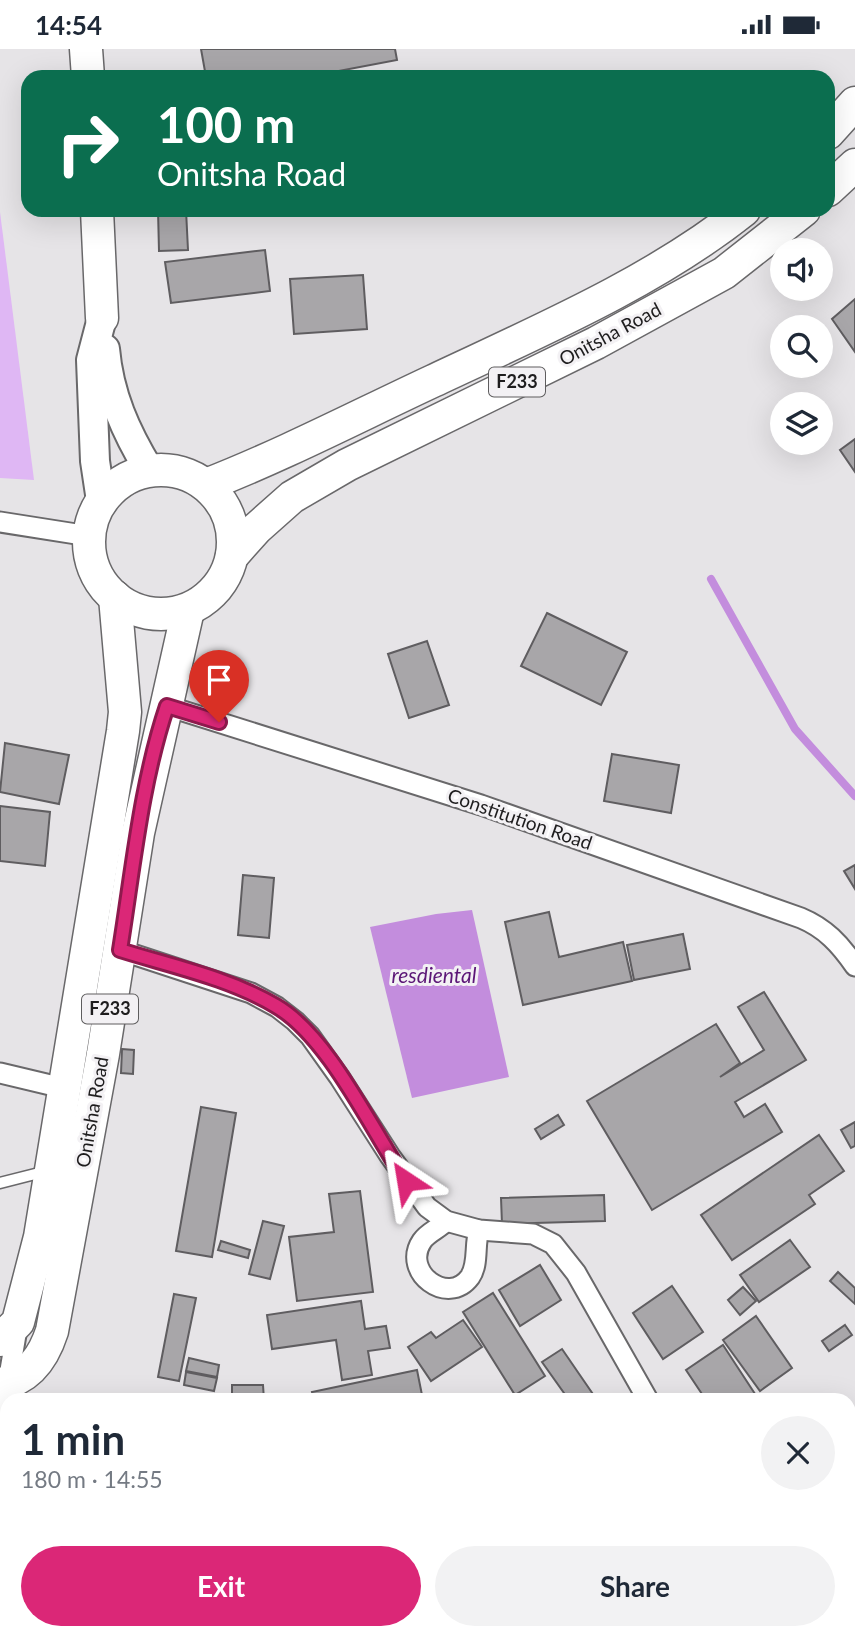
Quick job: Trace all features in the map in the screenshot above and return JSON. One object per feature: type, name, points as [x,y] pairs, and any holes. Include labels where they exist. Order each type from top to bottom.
[{"type":"main road","points":[[86,49],[88,70]]},
{"type":"main road","points":[[835,125],[855,103]]},
{"type":"main road","points":[[835,184],[855,165]]},
{"type":"main road","points":[[97,217],[107,376],[117,408],[149,470]]},
{"type":"main road","name":"Onitsha Road","points":[[206,485],[487,356],[643,276],[718,231],[735,217]]},
{"type":"main road","name":"Onitsha Road","points":[[232,556],[292,497],[347,465],[596,343],[723,273],[795,217]]},
{"type":"main road","points":[[101,501],[95,461],[91,360],[102,318]]},
{"type":"main road","points":[[188,610],[150,614],[131,608],[115,597],[97,576],[92,563],[89,536],[93,517],[101,501],[114,486],[130,476],[149,470],[179,472],[206,485]]},
{"type":"main road","name":"F233","points":[[188,610],[209,598],[224,579],[232,556],[233,536],[229,517],[220,499],[206,485]]},
{"type":"main road","name":"Onitsha Road","points":[[9,1331],[40,1237],[125,712],[115,597]]},
{"type":"main road","name":"Onitsha Road","points":[[4,1383],[30,1369],[44,1355],[52,1331],[143,807],[188,610]]},
{"type":"street","points":[[0,522],[89,536]]},
{"type":"street","name":"Constitution Road","points":[[167,706],[481,805],[801,918],[818,925],[831,936],[855,965]]},
{"type":"street","points":[[120,950],[251,993],[277,1007],[295,1021],[340,1078],[413,1191],[427,1207],[446,1221],[479,1230],[517,1231],[553,1244],[576,1273],[644,1393]]},
{"type":"street","points":[[0,1073],[63,1089]]},
{"type":"street","points":[[446,1221],[426,1236],[416,1253],[420,1272],[429,1283],[439,1287],[453,1288],[469,1277],[475,1264],[475,1243],[479,1230]]},
{"type":"street","points":[[4,1383],[9,1331]]},
{"type":"lane","points":[[0,1183],[51,1171]]},
{"type":"shaded area","points":[[0,212],[34,480],[0,478]]},
{"type":"water","name":"resdiental","points":[[472,910],[509,1077],[412,1098],[370,927]]},
{"type":"building","points":[[201,49],[395,49],[397,60],[344,70],[205,70]]},
{"type":"building","points":[[158,217],[186,217],[188,250],[159,251]]},
{"type":"building","points":[[265,250],[270,291],[171,303],[165,262]]},
{"type":"building","points":[[363,275],[367,329],[294,334],[290,279]]},
{"type":"building","points":[[855,299],[855,352],[833,320]]},
{"type":"building","points":[[855,439],[855,472],[840,450]]},
{"type":"building","points":[[547,613],[627,652],[601,705],[521,666]]},
{"type":"building","points":[[427,641],[449,705],[409,718],[388,654]]},
{"type":"building","points":[[5,743],[69,755],[59,804],[0,792]]},
{"type":"building","points":[[612,754],[679,765],[671,813],[604,801]]},
{"type":"building","points":[[0,806],[50,812],[45,866],[0,861]]},
{"type":"building","points":[[855,865],[855,889],[844,871]]},
{"type":"building","points":[[243,875],[274,878],[269,938],[238,935]]},
{"type":"building","points":[[549,912],[559,957],[623,942],[632,981],[523,1005],[505,922]]},
{"type":"building","points":[[683,934],[690,969],[634,980],[627,945]]},
{"type":"building","points":[[764,992],[806,1060],[735,1102],[744,1117],[765,1104],[782,1132],[652,1210],[587,1101],[716,1024],[740,1063],[720,1077],[764,1050],[738,1007]]},
{"type":"building","points":[[122,1049],[134,1050],[133,1074],[121,1073]]},
{"type":"building","points":[[201,1107],[236,1113],[212,1257],[176,1251]]},
{"type":"building","points":[[558,1115],[564,1125],[541,1139],[535,1129]]},
{"type":"building","points":[[855,1122],[855,1146],[851,1148],[841,1130]]},
{"type":"building","points":[[819,1135],[844,1171],[809,1195],[815,1204],[732,1260],[701,1215]]},
{"type":"building","points":[[360,1191],[373,1292],[297,1301],[289,1237],[334,1232],[329,1194]]},
{"type":"building","points":[[604,1195],[605,1221],[502,1224],[501,1198]]},
{"type":"building","points":[[263,1221],[284,1226],[270,1279],[249,1274]]},
{"type":"building","points":[[790,1240],[810,1267],[759,1302],[740,1275]]},
{"type":"building","points":[[221,1241],[250,1250],[248,1258],[218,1250]]},
{"type":"building","points":[[540,1265],[561,1300],[520,1326],[499,1290]]},
{"type":"building","points":[[838,1272],[855,1288],[855,1304],[830,1281]]},
{"type":"building","points":[[672,1286],[703,1332],[663,1359],[633,1313]]},
{"type":"building","points":[[743,1287],[756,1301],[740,1315],[728,1300]]},
{"type":"building","points":[[493,1293],[545,1376],[518,1393],[514,1393],[463,1312]]},
{"type":"building","points":[[174,1294],[196,1298],[179,1381],[158,1377]]},
{"type":"building","points":[[361,1301],[365,1329],[386,1326],[390,1348],[368,1351],[372,1375],[342,1380],[336,1340],[272,1349],[267,1315]]},
{"type":"building","points":[[756,1316],[792,1368],[760,1391],[723,1340]]},
{"type":"building","points":[[463,1320],[482,1347],[431,1381],[408,1347],[431,1332],[436,1338]]},
{"type":"building","points":[[845,1325],[852,1335],[829,1351],[822,1341]]},
{"type":"building","points":[[723,1345],[754,1393],[701,1393],[686,1370]]},
{"type":"building","points":[[562,1349],[592,1393],[564,1393],[542,1362]]},
{"type":"building","points":[[189,1358],[219,1365],[217,1377],[186,1371]]},
{"type":"building","points":[[417,1370],[422,1393],[312,1393]]},
{"type":"building","points":[[186,1372],[217,1378],[214,1391],[184,1385]]},
{"type":"building","points":[[232,1385],[263,1385],[264,1393],[232,1393]]},
{"type":"waterway","points":[[711,579],[795,729],[855,796]]},
{"type":"route","points":[[219,722],[167,706],[143,807],[120,950],[251,993],[277,1007],[295,1021],[310,1036],[340,1078],[406,1181]]}]
